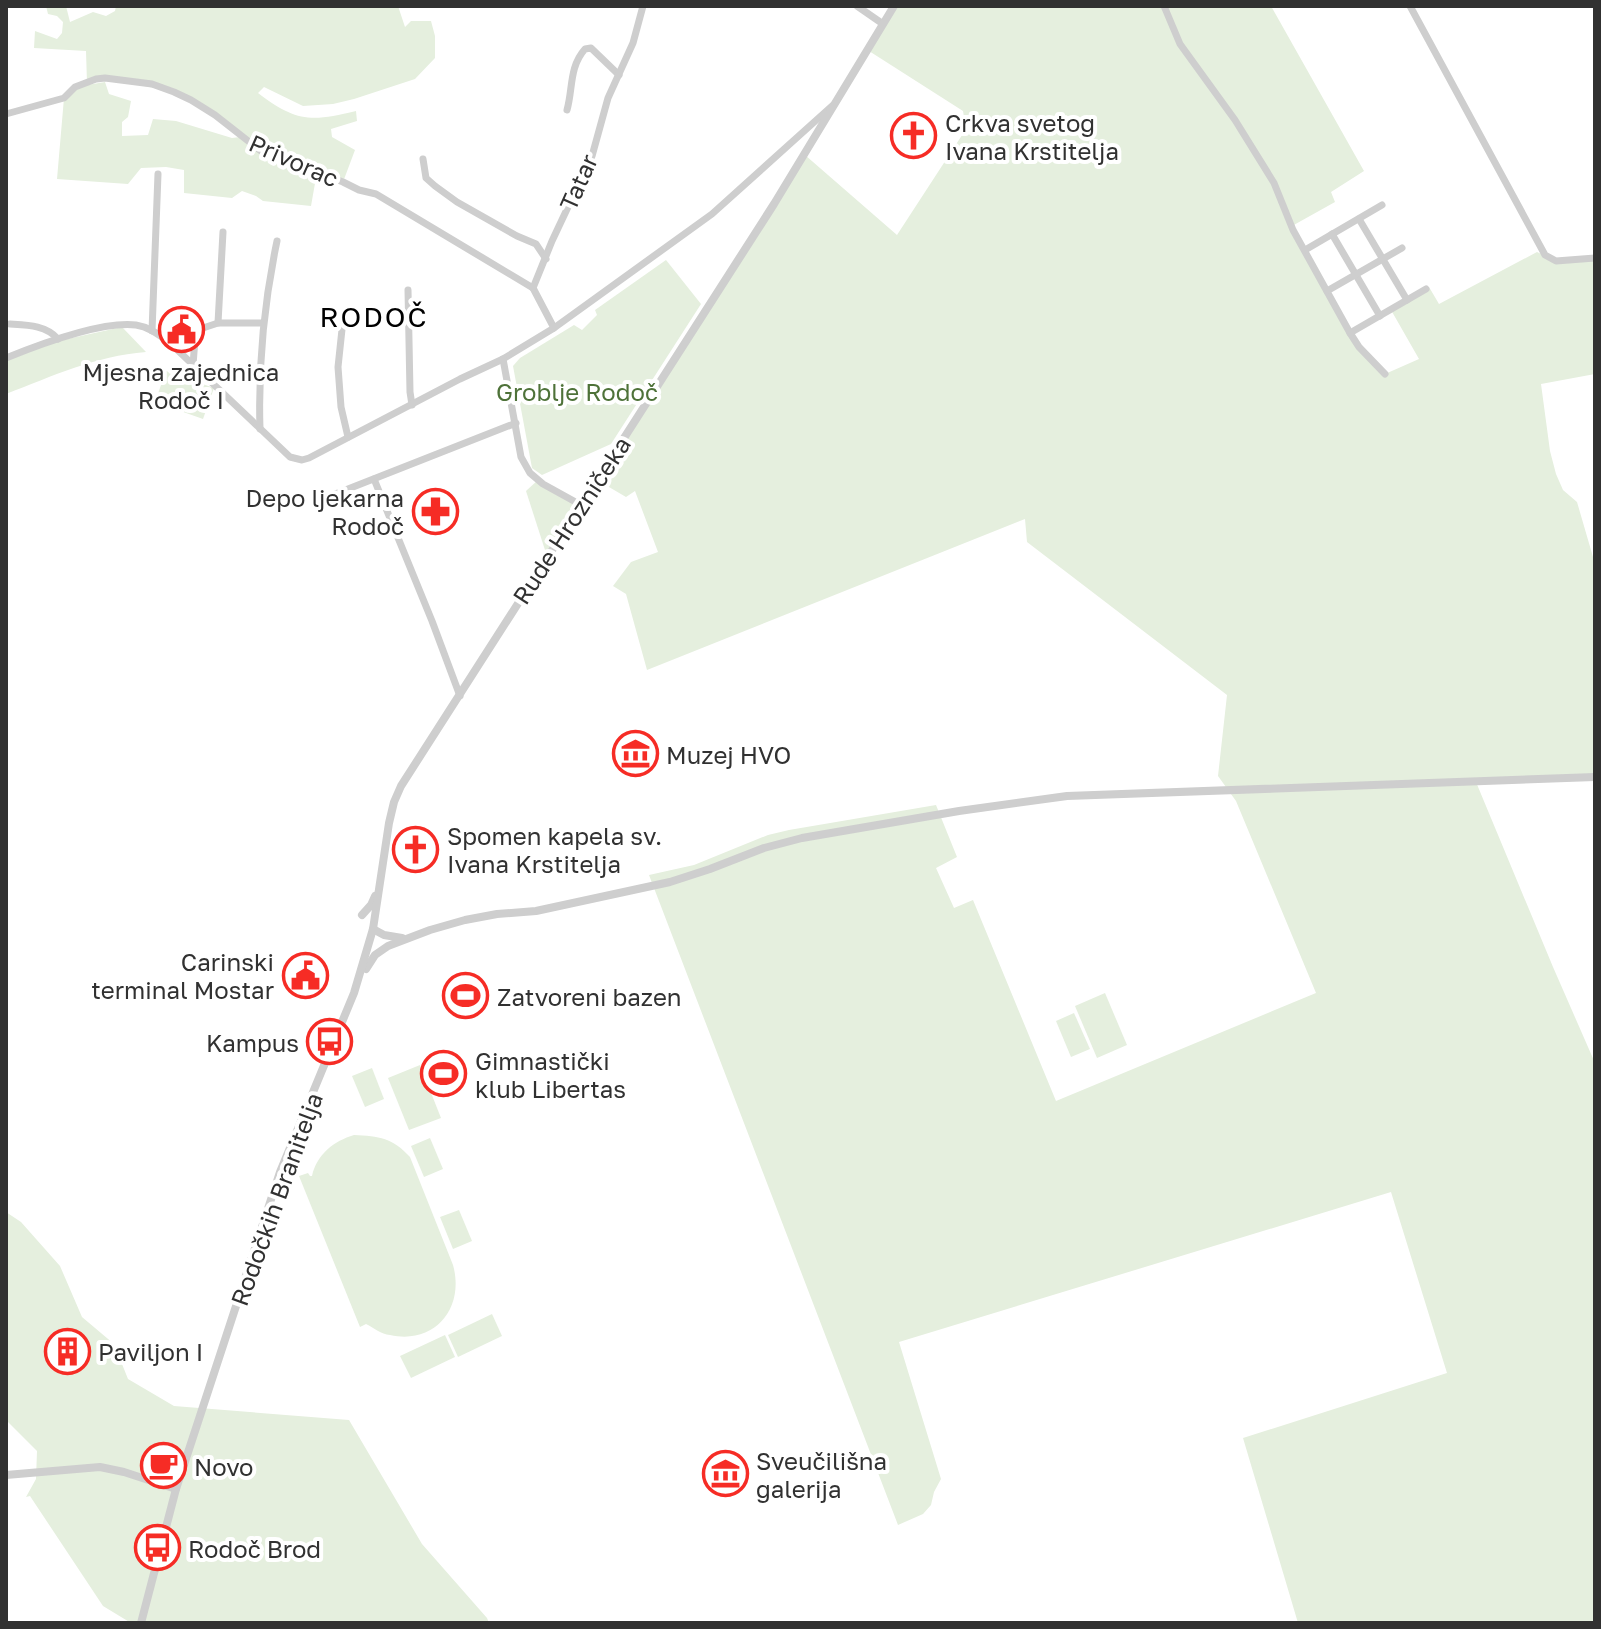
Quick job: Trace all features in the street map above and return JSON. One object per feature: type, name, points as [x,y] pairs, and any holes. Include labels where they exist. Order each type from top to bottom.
[{"type":"street","name":"Tatar","points":[[533,288],[592,156],[608,98],[633,43],[643,6]]},
{"type":"street","points":[[857,6],[883,24]]},
{"type":"street","name":"Rude Hrozničeka","points":[[376,910],[384,849],[394,802],[401,786],[805,155],[894,6]]},
{"type":"street","points":[[1164,6],[1180,44],[1235,120],[1274,183],[1283,209],[1350,333],[1385,374]]},
{"type":"street","points":[[1410,6],[1545,255],[1556,261],[1595,258]]},
{"type":"street","points":[[567,110],[571,78],[576,62],[585,49],[596,51],[619,75]]},
{"type":"street","name":"Privorac","points":[[6,114],[64,98],[75,87],[96,79],[152,84],[191,100],[261,151],[376,194],[533,288]]},
{"type":"street","points":[[6,358],[58,339],[135,325],[169,342],[290,457],[309,458],[503,359],[554,328],[712,214],[834,104]]},
{"type":"street","points":[[423,159],[426,178],[435,186],[457,202],[536,244],[546,259]]},
{"type":"street","points":[[152,331],[158,174]]},
{"type":"street","points":[[1305,250],[1382,205]]},
{"type":"street","points":[[1359,219],[1407,300]]},
{"type":"street","points":[[218,323],[223,232]]},
{"type":"street","points":[[1332,234],[1380,316]]},
{"type":"street","points":[[260,429],[259,371],[263,323],[277,241]]},
{"type":"street","points":[[1327,291],[1402,248]]},
{"type":"street","points":[[533,288],[554,328]]},
{"type":"street","points":[[1350,333],[1426,289]]},
{"type":"street","points":[[408,290],[412,405]]},
{"type":"street","points":[[343,320],[338,367],[341,407],[348,437]]},
{"type":"street","points":[[193,365],[197,332],[205,326],[263,323]]},
{"type":"street","points":[[10,324],[42,328],[58,339]]},
{"type":"street","points":[[503,359],[521,457],[530,473],[543,484],[581,505]]},
{"type":"street","points":[[320,500],[516,423]]},
{"type":"street","points":[[374,479],[460,696]]},
{"type":"street","points":[[354,993],[370,961],[380,950],[411,937],[465,920],[551,908],[670,882],[764,848],[802,838],[1067,796],[1595,777]]},
{"type":"street","points":[[362,915],[374,900],[380,884]]},
{"type":"street","name":"Rodočkih Branitelja","points":[[141,1623],[176,1489],[280,1172],[354,993],[376,910]]},
{"type":"street","points":[[373,929],[395,938],[411,937]]},
{"type":"street","points":[[370,940],[388,946]]},
{"type":"street","points":[[6,1475],[100,1467],[176,1489]]},
{"type":"green space","points":[[46,6],[66,6],[70,22],[93,12],[106,16],[115,11],[116,6],[398,6],[405,27],[411,21],[431,21],[435,58],[415,79],[333,104],[303,106],[264,87],[258,93],[283,110],[304,117],[327,117],[356,111],[357,121],[331,129],[332,137],[355,150],[343,182],[317,172],[311,206],[263,201],[242,191],[232,198],[184,193],[184,170],[166,167],[141,168],[128,184],[57,179],[64,98],[75,87],[105,82],[109,94],[131,101],[128,117],[122,122],[122,136],[148,135],[153,119],[176,121],[232,138],[240,137],[215,115],[174,92],[105,78],[87,83],[86,51],[34,48],[35,31],[57,39],[62,33],[63,22],[57,16],[48,14]]},
{"type":"green space","points":[[895,6],[1271,6],[1364,171],[1331,192],[1335,202],[1292,226],[1350,333],[1385,374],[1419,359],[1391,310],[1429,287],[1439,304],[1537,252],[1556,261],[1595,258],[1595,374],[1541,384],[1556,474],[1563,490],[1577,502],[1593,557],[1595,777],[1476,782],[1595,1063],[1595,1623],[1298,1623],[1243,1438],[1447,1373],[1391,1192],[899,1342],[941,1479],[931,1505],[923,1514],[898,1525],[649,875],[694,865],[768,835],[936,805],[957,857],[936,868],[954,908],[973,900],[1056,1101],[1316,993],[1236,801],[1218,776],[1227,695],[1027,542],[1025,519],[647,670],[626,594],[613,586],[631,562],[658,552],[635,491],[626,497],[597,480],[805,155],[897,235],[966,129],[963,111],[869,51]]},
{"type":"green space","name":"Groblje Rodoč","points":[[666,260],[701,304],[611,444],[542,475],[532,468],[513,366],[520,358],[574,325],[582,330],[597,315],[595,310]]},
{"type":"green space","points":[[122,327],[146,352],[92,362],[6,394],[6,360],[58,341]]},
{"type":"green space","points":[[166,371],[214,388],[203,419],[155,402]]},
{"type":"green space","points":[[538,480],[581,505],[552,551],[545,550],[526,491]]},
{"type":"green space","points":[[1105,993],[1127,1045],[1097,1058],[1075,1006]]},
{"type":"green space","points":[[1074,1013],[1090,1049],[1071,1057],[1056,1021]]},
{"type":"green space","points":[[420,1065],[441,1118],[409,1130],[388,1078]]},
{"type":"green space","points":[[372,1068],[384,1099],[365,1107],[352,1076]]},
{"type":"green space","points":[[354,1135],[385,1139],[410,1157],[453,1265],[456,1281],[450,1309],[433,1329],[421,1334],[406,1337],[390,1335],[366,1324],[360,1327],[299,1176],[308,1173],[312,1176],[327,1150]]},
{"type":"green space","points":[[430,1138],[443,1169],[424,1177],[411,1146]]},
{"type":"green space","points":[[459,1210],[472,1241],[453,1249],[440,1217]]},
{"type":"green space","points":[[6,1212],[21,1222],[60,1266],[82,1317],[114,1344],[128,1379],[174,1406],[349,1420],[422,1544],[489,1623],[131,1623],[103,1606],[30,1496],[26,1497],[36,1479],[37,1451],[6,1420]]},
{"type":"green space","points":[[492,1314],[502,1336],[458,1357],[448,1335]]},
{"type":"green space","points":[[445,1335],[455,1357],[411,1378],[400,1356]]},
{"type":"place","name":"Crkva svetog Ivana Krstitelja","points":[[914,136]]},
{"type":"place","name":"Mjesna zajednica Rodoč I","points":[[181,329]]},
{"type":"place","name":"Depo ljekarna Rodoč","points":[[435,511]]},
{"type":"place","name":"Muzej HVO","points":[[635,754]]},
{"type":"place","name":"Spomen kapela sv. Ivana Krstitelja","points":[[416,849]]},
{"type":"place","name":"Carinski terminal Mostar","points":[[305,975]]},
{"type":"place","name":"Zatvoreni bazen","points":[[466,996]]},
{"type":"place","name":"Kampus","points":[[330,1042]]},
{"type":"place","name":"Gimnastički klub Libertas","points":[[444,1074]]},
{"type":"place","name":"Paviljon I","points":[[67,1351]]},
{"type":"place","name":"Novo","points":[[163,1466]]},
{"type":"place","name":"Sveučilišna galerija","points":[[725,1474]]},
{"type":"place","name":"Rodoč Brod","points":[[157,1548]]},
{"type":"district","name":"RODOČ","points":[[374,316]]}]
